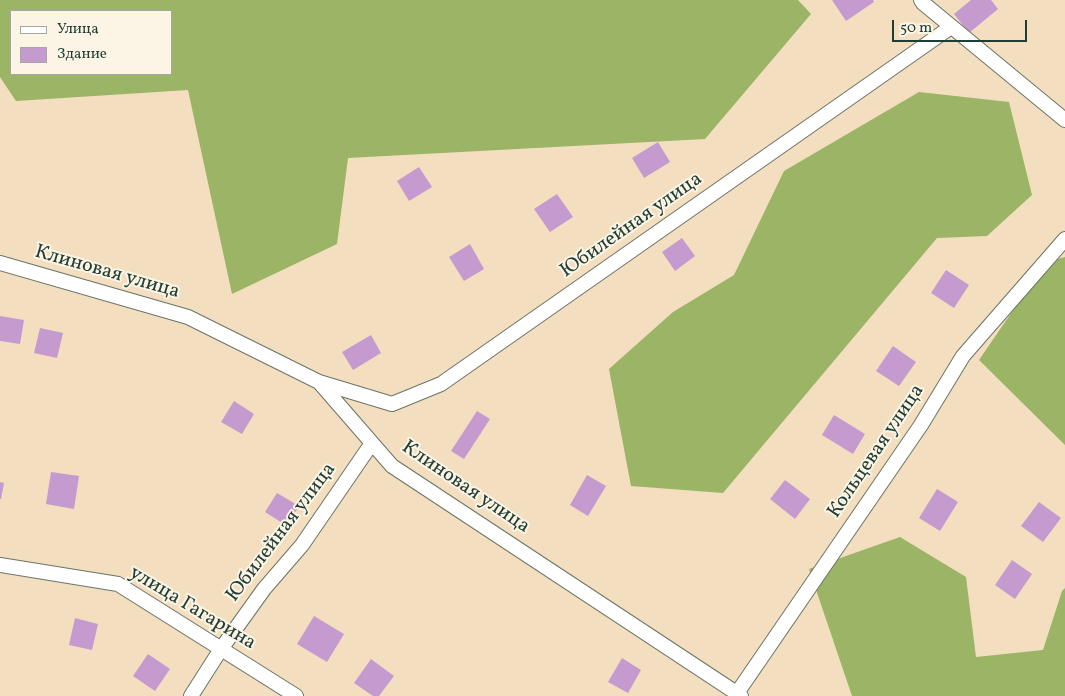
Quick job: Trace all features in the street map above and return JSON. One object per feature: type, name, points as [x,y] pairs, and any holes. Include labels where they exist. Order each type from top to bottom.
[{"type":"street","points":[[921,0],[951,27],[1065,120]]},
{"type":"street","name":"Юбилейная улица","points":[[319,382],[392,404],[441,384],[951,27]]},
{"type":"street","name":"Кольцевая улица","points":[[738,695],[921,425],[963,356],[1065,239]]},
{"type":"street","name":"Клиновая улица","points":[[0,263],[188,317],[319,382],[392,466],[738,695]]},
{"type":"street","name":"Юбилейная улица","points":[[191,696],[264,588],[302,545],[372,443]]},
{"type":"street","name":"улица Гагарина","points":[[0,565],[118,584],[296,696]]},
{"type":"green space","points":[[0,0],[798,0],[811,14],[705,139],[348,158],[337,244],[232,294],[188,90],[16,101],[0,77]]},
{"type":"green space","points":[[919,92],[1009,102],[1032,195],[987,236],[937,238],[723,493],[631,486],[609,369],[673,312],[734,275],[784,171]]},
{"type":"green space","points":[[1065,257],[1065,445],[979,360],[1046,262]]},
{"type":"green space","points":[[900,537],[966,577],[976,657],[1043,650],[1062,591],[1065,588],[1065,696],[852,696],[809,569]]},
{"type":"building","points":[[832,0],[873,0],[874,2],[846,21]]},
{"type":"building","points":[[971,0],[991,0],[998,9],[969,33],[954,14]]},
{"type":"building","points":[[658,142],[670,162],[644,178],[632,158]]},
{"type":"building","points":[[419,167],[432,187],[409,201],[397,181]]},
{"type":"building","points":[[557,194],[573,217],[550,232],[534,209]]},
{"type":"building","points":[[682,238],[695,256],[675,271],[662,252]]},
{"type":"building","points":[[470,244],[484,269],[464,281],[449,257]]},
{"type":"building","points":[[946,270],[969,285],[954,308],[931,293]]},
{"type":"building","points":[[0,316],[24,320],[20,344],[0,341]]},
{"type":"building","points":[[40,328],[63,333],[57,358],[34,353]]},
{"type":"building","points":[[371,335],[381,353],[353,370],[342,352]]},
{"type":"building","points":[[893,346],[916,362],[899,386],[876,371]]},
{"type":"building","points":[[234,401],[254,414],[242,434],[221,422]]},
{"type":"building","points":[[477,411],[490,419],[464,459],[451,451]]},
{"type":"building","points":[[834,415],[865,434],[853,454],[822,435]]},
{"type":"building","points":[[51,472],[79,476],[74,509],[46,504]]},
{"type":"building","points":[[587,475],[606,486],[588,516],[570,505]]},
{"type":"building","points":[[785,480],[810,499],[795,519],[770,499]]},
{"type":"building","points":[[0,482],[4,483],[1,499],[0,499]]},
{"type":"building","points":[[937,489],[958,502],[940,531],[919,518]]},
{"type":"building","points":[[277,493],[299,506],[287,526],[265,512]]},
{"type":"building","points":[[1039,502],[1061,518],[1043,542],[1021,526]]},
{"type":"building","points":[[1012,560],[1032,574],[1015,599],[995,585]]},
{"type":"building","points":[[314,616],[344,634],[327,662],[297,644]]},
{"type":"building","points":[[75,618],[98,624],[92,650],[69,645]]},
{"type":"building","points":[[148,654],[170,669],[155,691],[133,676]]},
{"type":"building","points":[[622,658],[641,670],[628,693],[608,682]]},
{"type":"building","points":[[371,659],[394,676],[379,696],[373,696],[354,683]]}]
